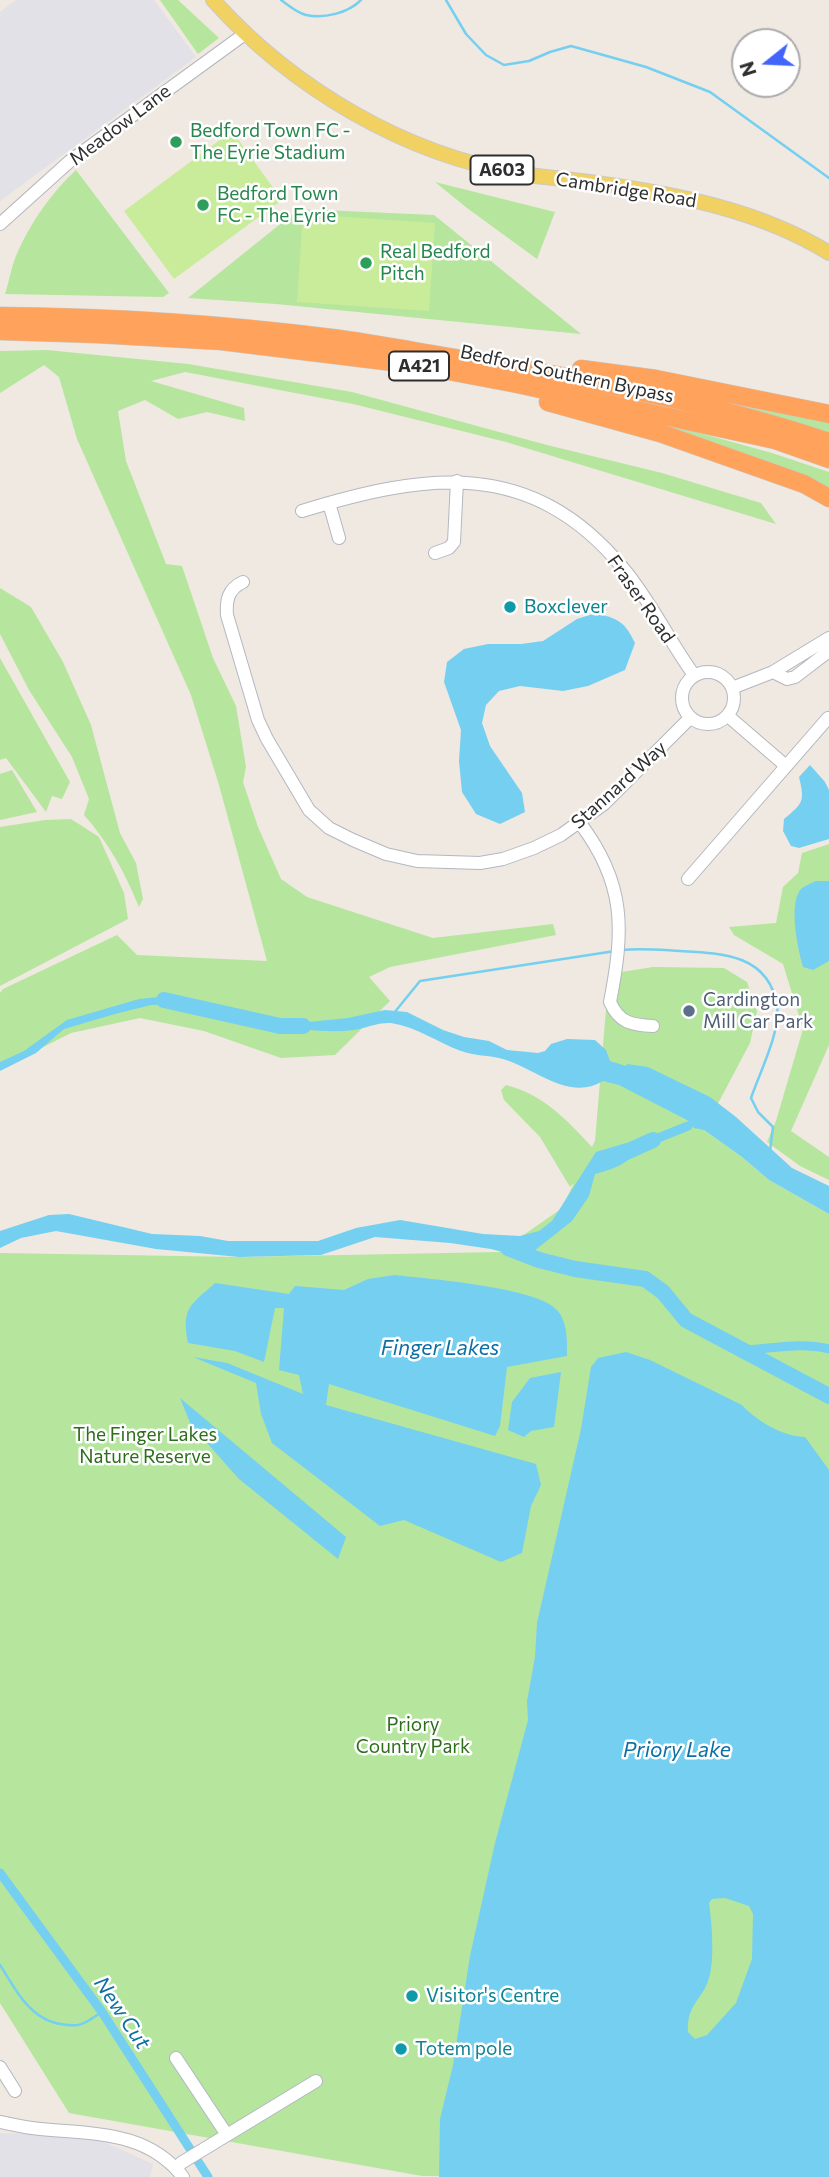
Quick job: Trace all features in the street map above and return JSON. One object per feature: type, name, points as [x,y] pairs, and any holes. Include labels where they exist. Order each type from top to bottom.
[{"type":"highway","name":"Bedford Southern Bypass","points":[[0,316],[96,317],[222,326],[334,338],[536,371],[668,398],[777,425],[829,442]]},
{"type":"highway","name":"Bedford Southern Bypass","points":[[0,331],[221,341],[418,365],[775,440],[829,459]]},
{"type":"highway","points":[[418,365],[448,379],[549,402],[660,433],[804,484],[829,498]]},
{"type":"highway","points":[[536,371],[580,369],[656,379],[829,414]]},
{"type":"main road","name":"Cambridge Road","points":[[213,0],[246,33],[304,82],[341,106],[393,133],[452,156],[522,174],[596,183],[699,201],[783,229],[829,253]]},
{"type":"street","name":"Meadow Lane","points":[[0,224],[70,161],[246,33]]},
{"type":"street","name":"Fraser Road","points":[[302,512],[385,488],[457,481],[511,491],[542,503],[582,526],[625,571],[695,675]]},
{"type":"street","points":[[435,553],[449,548],[454,542],[457,481]]},
{"type":"street","points":[[329,503],[339,538]]},
{"type":"street","name":"Stannard Way","points":[[243,582],[230,592],[226,603],[227,615],[258,720],[309,810],[329,828],[386,853],[417,861],[480,863],[503,859],[534,848],[580,823],[604,804],[690,718]]},
{"type":"street","points":[[732,688],[773,672],[829,638]]},
{"type":"street","points":[[773,672],[787,679],[795,677],[829,651]]},
{"type":"street","points":[[713,672],[727,680],[732,688],[734,699],[728,716],[719,722],[708,725],[699,723],[690,718],[684,710],[682,689],[695,675],[713,672]]},
{"type":"street","points":[[728,716],[786,766]]},
{"type":"street","points":[[688,879],[828,718]]},
{"type":"street","points":[[580,823],[603,856],[612,879],[619,914],[615,976],[610,1002],[614,1011],[626,1023],[653,1026]]},
{"type":"street","points":[[176,2058],[227,2135]]},
{"type":"street","points":[[0,2067],[15,2091]]},
{"type":"street","points":[[0,2122],[33,2128],[81,2130],[145,2145],[182,2169],[213,2143],[316,2081]]},
{"type":"shaded area","points":[[16,0],[154,0],[196,57],[0,201],[0,12]]},
{"type":"shaded area","points":[[0,2133],[91,2136],[153,2164],[150,2177],[0,2177]]},
{"type":"green space","points":[[160,0],[178,0],[219,38],[198,54]]},
{"type":"green space","name":"Bedford Town FC - The Eyrie","points":[[232,131],[282,200],[174,279],[124,211]]},
{"type":"green space","points":[[76,170],[169,293],[163,297],[5,294],[14,261],[27,233],[49,199]]},
{"type":"green space","points":[[435,182],[555,212],[537,259],[467,208]]},
{"type":"green space","points":[[299,209],[434,215],[581,334],[188,298]]},
{"type":"green space","name":"Real Bedford Pitch","points":[[303,214],[435,223],[429,311],[297,302]]},
{"type":"green space","points":[[47,350],[188,364],[352,392],[662,473],[761,503],[776,524],[506,442],[353,404],[185,372],[151,381],[244,408],[245,421],[207,412],[178,419],[145,400],[118,411],[126,461],[166,564],[182,566],[213,658],[236,706],[246,767],[243,782],[258,827],[281,879],[307,897],[433,938],[553,924],[556,935],[390,967],[369,977],[390,1001],[335,1055],[281,1058],[204,1031],[140,1018],[71,1033],[0,1069],[0,993],[3,989],[117,935],[137,955],[267,961],[219,785],[191,695],[77,439],[59,377],[44,365],[0,393],[0,351]]},
{"type":"green space","points":[[660,388],[829,419],[829,437]]},
{"type":"green space","points":[[591,403],[772,453],[829,472],[829,489]]},
{"type":"green space","points":[[0,588],[31,607],[63,662],[91,725],[120,833],[136,863],[143,899],[139,907],[116,859],[84,815],[89,799],[72,757],[29,690],[0,634]]},
{"type":"green space","points":[[0,658],[70,782],[62,799],[52,796],[46,812],[6,758],[0,760]]},
{"type":"green space","points":[[12,770],[37,812],[0,820],[0,774]]},
{"type":"green space","points":[[71,819],[99,837],[124,893],[128,919],[0,986],[0,827]]},
{"type":"green space","points":[[829,844],[829,1045],[791,1131],[829,1157],[829,1180],[800,1166],[767,1142],[776,1121],[803,1029],[783,964],[734,935],[729,927],[776,923],[783,887],[798,873],[802,853]]},
{"type":"green space","name":"Priory Country Park","points":[[653,967],[724,968],[747,982],[757,1011],[750,1043],[704,1130],[769,1180],[829,1214],[829,2177],[422,2176],[69,2113],[0,2003],[0,1253],[239,1257],[499,1252],[561,1209],[574,1183],[570,1187],[540,1137],[504,1100],[501,1090],[506,1085],[543,1101],[592,1147],[595,1141],[609,974]]},
{"type":"water","points":[[596,613],[620,622],[635,643],[625,670],[588,686],[563,691],[520,686],[499,691],[486,705],[482,723],[490,746],[522,793],[525,812],[500,824],[476,814],[462,792],[459,761],[461,730],[444,682],[447,662],[464,649],[488,644],[543,641],[577,619]]},
{"type":"water","points":[[810,765],[829,790],[829,839],[799,848],[791,846],[783,831],[784,819],[801,801],[799,777]]},
{"type":"water","points":[[816,881],[829,881],[829,961],[813,970],[803,967],[797,938],[795,905],[801,889]]},
{"type":"water","points":[[170,996],[223,1012],[184,1004],[151,1005],[115,1014],[64,1029],[36,1053],[0,1071],[0,1062],[24,1051],[67,1020],[139,999]]},
{"type":"water","points":[[385,1010],[407,1012],[443,1030],[489,1041],[507,1050],[538,1053],[545,1051],[551,1044],[567,1039],[595,1040],[606,1050],[610,1061],[626,1066],[648,1067],[710,1097],[792,1168],[829,1186],[829,1214],[769,1180],[704,1130],[694,1128],[687,1120],[619,1085],[603,1081],[578,1088],[565,1086],[515,1063],[466,1053],[410,1028],[391,1023],[336,1031],[279,1025],[348,1018]]},
{"type":"water","points":[[626,1143],[637,1143],[639,1148],[620,1165],[595,1174],[589,1196],[572,1221],[525,1258],[491,1249],[450,1243],[375,1237],[321,1255],[239,1257],[156,1249],[56,1231],[21,1238],[0,1248],[0,1231],[49,1215],[69,1214],[152,1234],[200,1236],[228,1241],[318,1241],[356,1228],[400,1220],[483,1234],[520,1236],[539,1231],[552,1221],[596,1152]]},
{"type":"water","name":"Finger Lakes","points":[[395,1275],[481,1285],[528,1295],[546,1302],[557,1310],[563,1320],[567,1356],[507,1367],[500,1426],[495,1436],[329,1384],[326,1405],[536,1464],[541,1485],[531,1506],[522,1553],[501,1562],[404,1520],[380,1526],[272,1443],[261,1414],[256,1383],[193,1357],[227,1363],[303,1394],[299,1375],[279,1370],[284,1308],[275,1308],[264,1362],[235,1351],[188,1343],[187,1314],[194,1302],[215,1283],[289,1294],[295,1286],[344,1290],[368,1279]]},
{"type":"water","name":"Priory Lake","points":[[626,1352],[650,1360],[742,1405],[771,1427],[805,1437],[829,1470],[829,2177],[439,2177],[440,2119],[453,2065],[470,1956],[495,1843],[528,1720],[527,1701],[535,1657],[537,1623],[581,1429],[591,1367],[598,1358]],"holes":[[[725,1898],[749,1906],[753,1914],[752,1959],[736,2003],[707,2035],[695,2039],[688,2032],[689,2017],[706,1986],[711,1968],[709,1903],[712,1899]]]},
{"type":"water","name":"Finger Lakes","points":[[561,1372],[554,1427],[531,1431],[524,1437],[508,1430],[512,1402],[530,1378]]},
{"type":"water","points":[[180,1398],[346,1537],[338,1559],[239,1479],[191,1425]]},
{"type":"waterway","points":[[281,0],[293,9],[313,16],[343,12],[361,0]]},
{"type":"waterway","points":[[446,0],[466,34],[486,55],[504,65],[529,61],[571,46],[646,67],[710,92],[829,178]]},
{"type":"waterway","points":[[622,950],[711,953],[741,960],[754,966],[764,976],[772,989],[777,1006],[776,1028],[751,1098],[758,1112],[773,1127],[770,1151]]},
{"type":"waterway","points":[[394,1013],[420,981],[615,951]]},
{"type":"waterway","points":[[164,1000],[280,1026],[303,1026]]},
{"type":"waterway","points":[[653,1140],[688,1126]]},
{"type":"waterway","points":[[622,1154],[653,1140]]},
{"type":"waterway","points":[[508,1248],[539,1260],[575,1269],[645,1279],[663,1292],[686,1320],[829,1396]]},
{"type":"waterway","points":[[739,1350],[795,1346],[829,1349]]},
{"type":"waterway","name":"New Cut","points":[[0,1873],[102,2012],[208,2177]]},
{"type":"waterway","points":[[0,1965],[14,1988],[39,2016],[63,2025],[78,2025],[102,2012]]},
{"type":"place","name":"Bedford Town FC - The Eyrie Stadium","points":[[176,142]]},
{"type":"place","name":"Bedford Town FC - The Eyrie","points":[[203,205]]},
{"type":"place","name":"Real Bedford Pitch","points":[[366,263]]},
{"type":"place","name":"Boxclever","points":[[510,607]]},
{"type":"place","name":"Cardington Mill Car Park","points":[[689,1011]]},
{"type":"place","name":"Visitor's Centre","points":[[412,1996]]},
{"type":"place","name":"Totem pole","points":[[401,2049]]},
{"type":"park label","name":"The Finger Lakes Nature Reserve","points":[[145,1446]]}]
